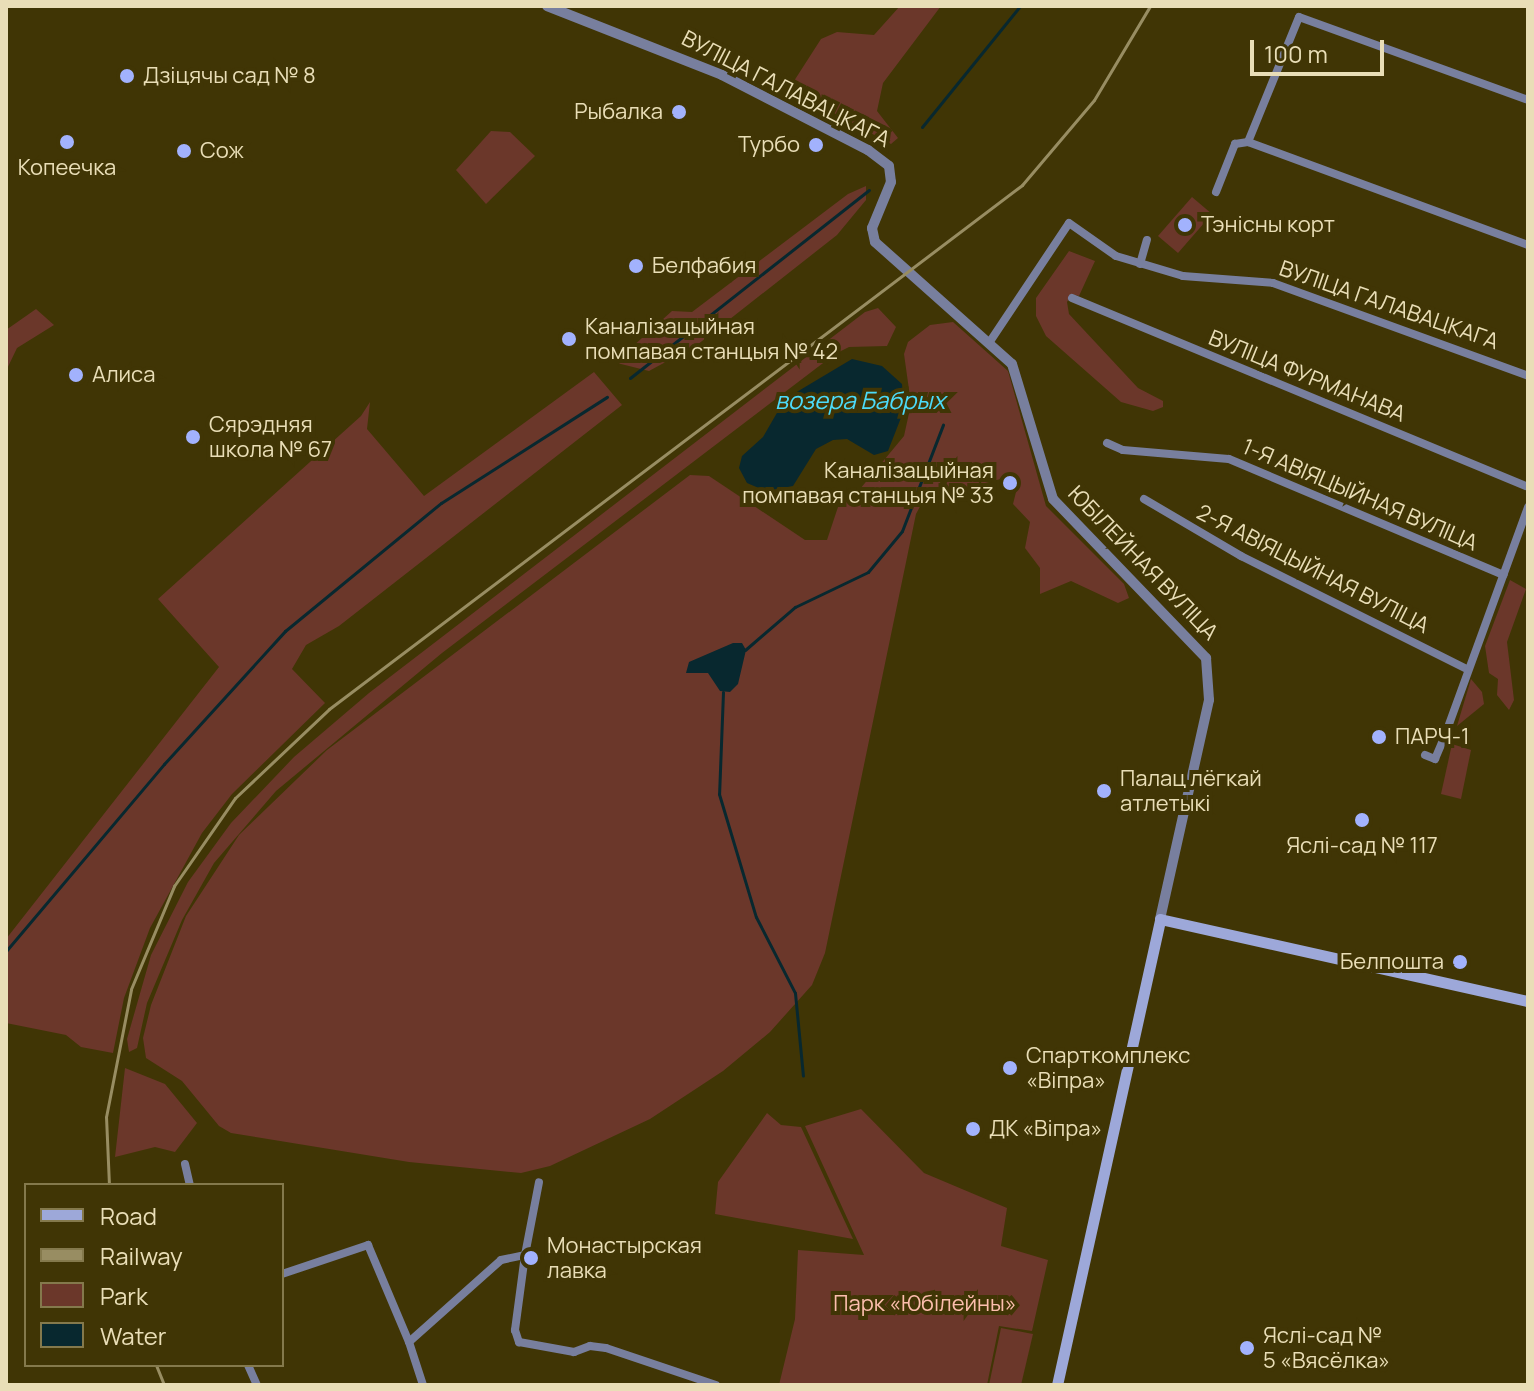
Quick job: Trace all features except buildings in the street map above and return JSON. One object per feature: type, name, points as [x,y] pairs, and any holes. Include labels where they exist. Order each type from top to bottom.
[{"type":"main road","points":[[1160,919],[1528,1001]]},
{"type":"main road","name":"ЮБІЛЕЙНАЯ ВУЛІЦА","points":[[1057,1385],[1160,919]]},
{"type":"street","name":"ВУЛІЦА ГАЛАВАЦКАГА","points":[[547,6],[676,54],[880,157],[892,179],[874,223],[875,242],[989,343],[1069,223],[1110,253],[1140,264],[1183,276],[1285,286],[1528,376]]},
{"type":"street","points":[[1248,142],[1299,17],[1528,100]]},
{"type":"street","points":[[1216,192],[1235,144],[1248,142],[1528,245]]},
{"type":"street","points":[[1140,264],[1147,240]]},
{"type":"street","name":"ВУЛІЦА ФУРМАНАВА","points":[[1072,298],[1528,487]]},
{"type":"street","name":"ЮБІЛЕЙНАЯ ВУЛІЦА","points":[[989,343],[1019,377],[1053,499],[1198,646],[1209,667],[1209,700],[1160,919]]},
{"type":"street","name":"1-Я АВІЯЦЫЙНАЯ ВУЛІЦА","points":[[1107,443],[1123,450],[1229,459],[1503,575]]},
{"type":"street","name":"2-Я АВІЯЦЫЙНАЯ ВУЛІЦА","points":[[1144,499],[1241,556],[1467,669]]},
{"type":"street","points":[[1425,755],[1435,759],[1528,507]]},
{"type":"street","points":[[185,1164],[190,1183]]},
{"type":"street","points":[[539,1182],[515,1330],[519,1342],[574,1352],[590,1346],[606,1348],[716,1385]]},
{"type":"street","points":[[284,1273],[368,1245],[409,1342],[423,1385]]},
{"type":"street","points":[[409,1342],[501,1260],[525,1255]]},
{"type":"green space","points":[[900,6],[941,6],[883,83],[877,111],[898,138],[891,144],[806,98],[794,81],[821,39],[837,32],[874,35]]},
{"type":"green space","points":[[491,131],[510,132],[535,156],[486,204],[456,170]]},
{"type":"green space","points":[[866,186],[866,200],[837,235],[697,345],[649,371],[605,360],[632,347],[672,311],[692,312],[848,194]]},
{"type":"green space","name":"Тэнісны корт","points":[[1192,197],[1212,214],[1178,253],[1158,236]]},
{"type":"green space","points":[[1069,251],[1095,261],[1079,296],[1072,294],[1067,302],[1069,314],[1138,388],[1163,401],[1163,407],[1153,411],[1121,402],[1046,336],[1036,316],[1036,298]]},
{"type":"green space","points":[[878,308],[896,327],[887,346],[849,347],[835,354],[442,653],[276,791],[214,863],[182,920],[147,1003],[137,1048],[129,1052],[127,1039],[151,955],[188,882],[231,823],[294,757],[369,693],[865,312]]},
{"type":"green space","points":[[36,309],[54,325],[17,348],[6,371],[6,330]]},
{"type":"green space","points":[[953,322],[1008,371],[1046,506],[1124,584],[1129,598],[1118,603],[1071,581],[1040,594],[1040,568],[1025,548],[1030,522],[1013,504],[1018,484],[1012,476],[924,499],[916,514],[825,953],[812,985],[770,1032],[723,1071],[650,1119],[550,1166],[521,1173],[409,1162],[231,1133],[219,1126],[182,1081],[146,1058],[143,1038],[151,1005],[186,916],[239,835],[327,750],[690,475],[709,476],[805,540],[827,540],[838,507],[855,495],[904,436],[911,404],[904,354],[908,342],[930,325]]},
{"type":"green space","points":[[594,372],[622,405],[339,626],[306,645],[292,669],[325,703],[232,794],[202,833],[150,928],[124,998],[113,1053],[81,1047],[66,1035],[6,1023],[6,939],[219,667],[158,599],[361,416],[370,402],[367,429],[424,496]]},
{"type":"green space","points":[[1510,580],[1526,589],[1507,642],[1514,700],[1509,710],[1497,695],[1498,679],[1489,673],[1485,646]]},
{"type":"green space","points":[[1471,679],[1482,692],[1484,704],[1457,726]]},
{"type":"green space","points":[[1452,744],[1471,750],[1461,799],[1441,794]]},
{"type":"green space","points":[[125,1068],[165,1084],[197,1123],[175,1152],[155,1147],[115,1157]]},
{"type":"green space","name":"Парк «Юбілейны»","points":[[861,1109],[924,1173],[1007,1208],[1001,1246],[1048,1260],[1032,1331],[999,1326],[987,1385],[779,1385],[795,1319],[798,1250],[864,1255],[805,1126]]},
{"type":"green space","points":[[767,1113],[781,1125],[801,1127],[853,1239],[715,1214],[718,1182]]},
{"type":"green space","points":[[1001,1328],[1033,1334],[1021,1385],[989,1385]]},
{"type":"water","name":"возера Бабрых","points":[[852,359],[882,366],[902,384],[904,410],[888,451],[874,455],[847,439],[833,440],[816,449],[793,486],[766,491],[747,483],[739,468],[742,456],[763,437],[785,399]]},
{"type":"water","points":[[733,643],[742,643],[746,650],[738,684],[730,692],[720,691],[708,673],[686,673],[689,662]]},
{"type":"waterway","points":[[922,127],[1020,6]]},
{"type":"waterway","points":[[630,378],[869,190]]},
{"type":"waterway","points":[[6,951],[164,764],[285,631],[441,503],[607,397]]},
{"type":"waterway","points":[[745,650],[795,607],[868,572],[902,531],[943,425]]},
{"type":"waterway","points":[[723,692],[719,794],[756,917],[795,993],[803,1076]]},
{"type":"railway","points":[[109,1183],[106,1117],[131,989],[174,886],[235,798],[329,709],[1022,185],[1094,100],[1150,6]]},
{"type":"railway","points":[[157,1367],[164,1385]]},
{"type":"place","name":"Дзіцячы сад № 8","points":[[127,76]]},
{"type":"place","name":"Рыбалка","points":[[679,112]]},
{"type":"place","name":"Копеечка","points":[[67,142]]},
{"type":"place","name":"Турбо","points":[[816,145]]},
{"type":"place","name":"Сож","points":[[184,151]]},
{"type":"place","name":"Тэнісны корт","points":[[1185,225]]},
{"type":"place","name":"Белфабия","points":[[636,266]]},
{"type":"place","name":"Каналізацыйная помпавая станцыя № 42","points":[[569,339]]},
{"type":"place","name":"Алиса","points":[[76,375]]},
{"type":"place","name":"Сярэдняя школа № 67","points":[[193,437]]},
{"type":"place","name":"Каналізацыйная помпавая станцыя № 33","points":[[1010,483]]},
{"type":"place","name":"ПАРЧ-1","points":[[1379,737]]},
{"type":"place","name":"Палац лёгкай атлетыкі","points":[[1104,791]]},
{"type":"place","name":"Яслі-сад № 117","points":[[1362,820]]},
{"type":"place","name":"Белпошта","points":[[1460,962]]},
{"type":"place","name":"Спарткомплекс «Віпра»","points":[[1010,1068]]},
{"type":"place","name":"ДК «Віпра»","points":[[973,1129]]},
{"type":"place","name":"Монастырская лавка","points":[[531,1258]]},
{"type":"place","name":"Яслі-сад № 5 «Вясёлка»","points":[[1247,1348]]}]
